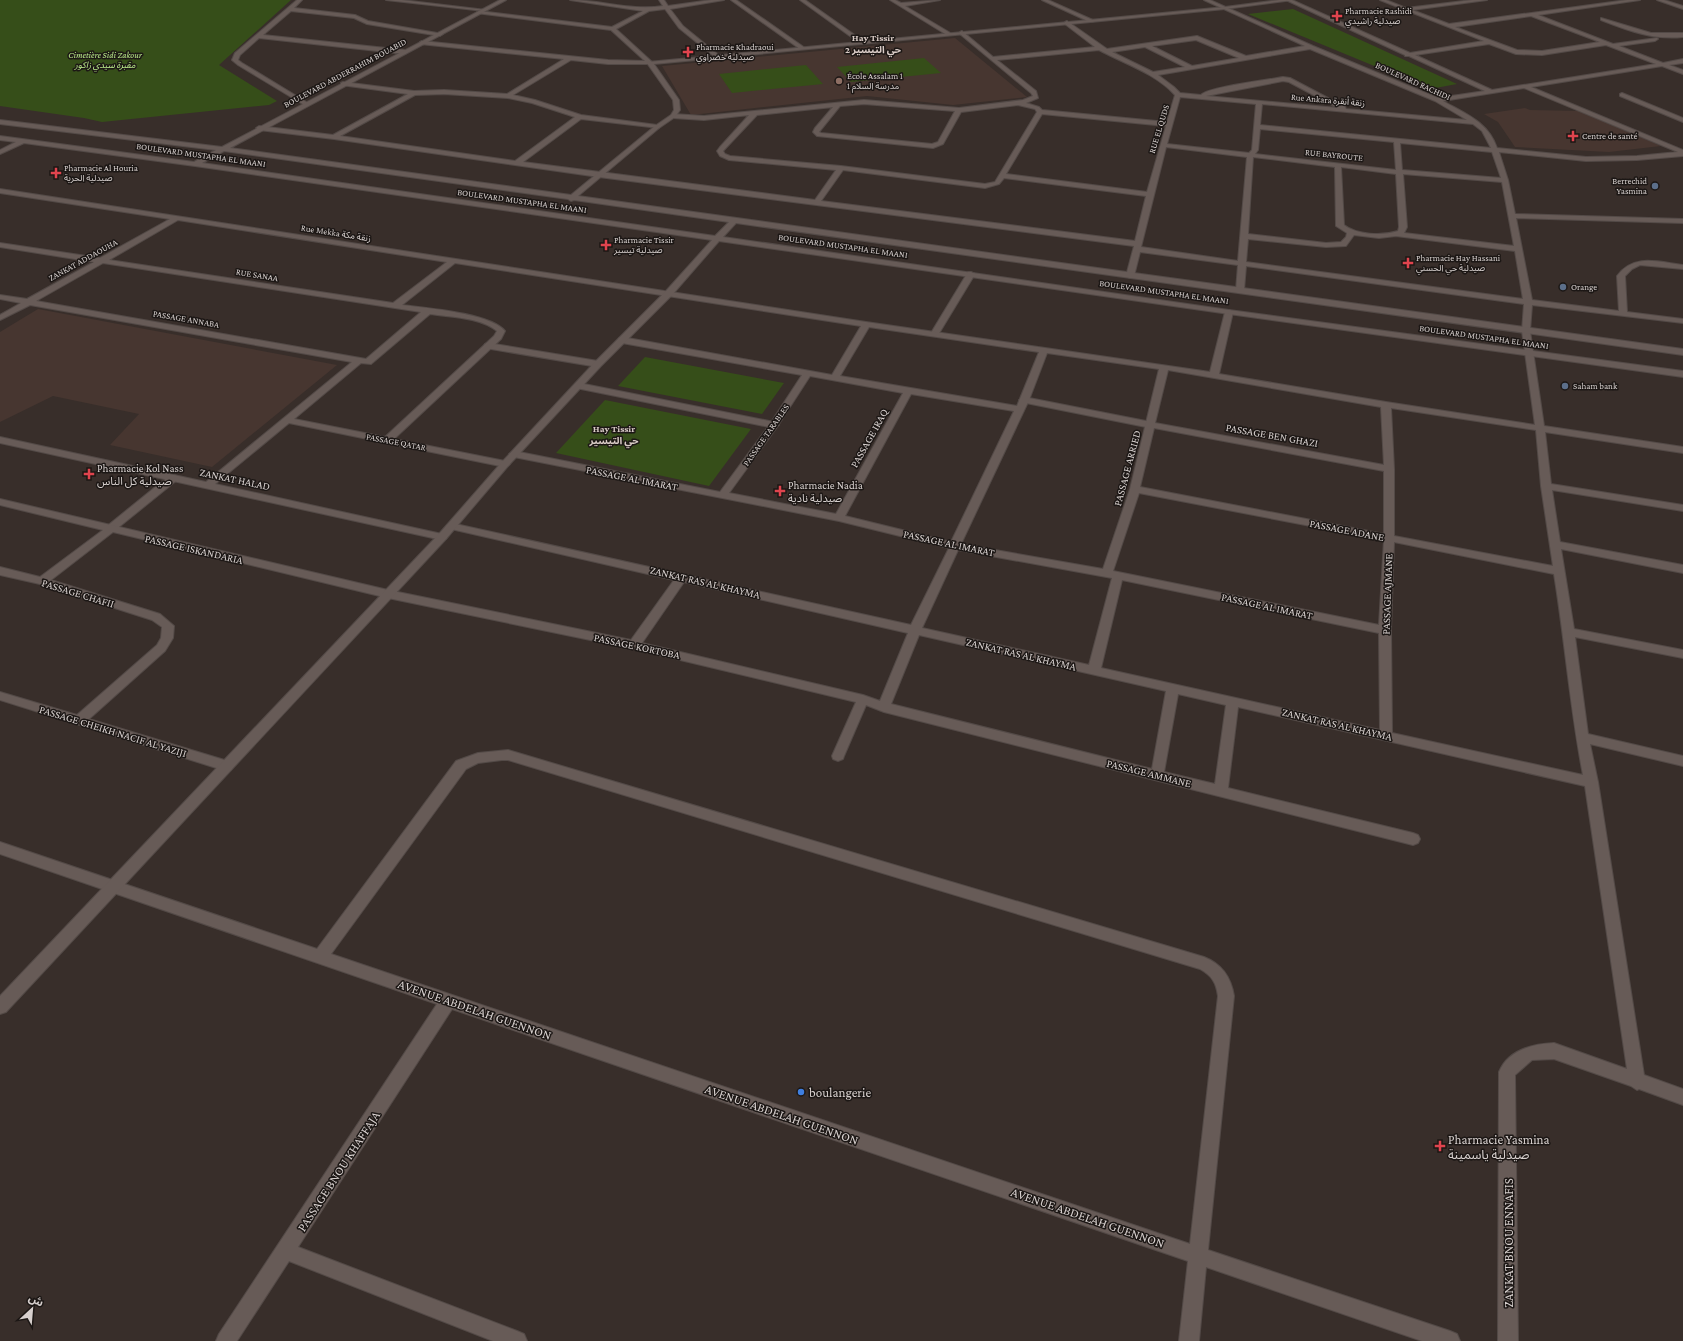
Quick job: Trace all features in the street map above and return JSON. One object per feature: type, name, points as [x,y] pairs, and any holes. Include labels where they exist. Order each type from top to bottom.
[{"type":"street","points":[[300,0],[260,36],[237,54],[235,60],[306,104]]},
{"type":"street","points":[[388,0],[613,29],[648,10]]},
{"type":"street","name":"BOULEVARD ABDERRAHIM BOUABID","points":[[195,164],[260,128],[504,0]]},
{"type":"street","points":[[572,0],[648,10],[722,0]]},
{"type":"street","points":[[661,0],[681,27],[718,56]]},
{"type":"street","points":[[733,0],[802,48]]},
{"type":"street","points":[[802,0],[863,43]]},
{"type":"street","points":[[892,0],[949,34]]},
{"type":"street","points":[[901,5],[938,0]]},
{"type":"street","points":[[1044,0],[1092,21]]},
{"type":"street","name":"BOULEVARD RACHIDI","points":[[1206,0],[1311,47],[1437,100],[1477,123],[1485,130],[1496,151],[1505,180],[1528,302],[1526,331],[1540,428],[1546,486],[1569,632],[1582,737],[1591,782],[1637,1082]]},
{"type":"street","points":[[422,43],[608,62],[650,64],[718,56],[1225,8],[1270,1],[1290,0],[1490,91]]},
{"type":"street","points":[[1382,0],[1516,52],[1535,54],[1606,43]]},
{"type":"street","points":[[1406,10],[1485,0]]},
{"type":"street","points":[[1604,0],[1613,3]]},
{"type":"street","points":[[1448,26],[1638,0]]},
{"type":"street","points":[[1659,0],[1683,8]]},
{"type":"street","points":[[289,9],[349,16],[375,24],[440,34]]},
{"type":"street","points":[[1531,14],[1683,72]]},
{"type":"street","points":[[1603,19],[1651,36],[1669,37]]},
{"type":"street","name":"RUE EL QUDS","points":[[1067,23],[1103,50],[1152,74],[1175,90],[1178,95],[1150,194],[1130,276]]},
{"type":"street","points":[[571,199],[657,127],[673,116],[677,110],[676,100],[650,64],[613,29]]},
{"type":"street","points":[[673,116],[704,118],[839,104],[877,102],[959,110],[1018,103],[1032,100],[1036,97],[1034,92],[962,33]]},
{"type":"street","points":[[1613,45],[1683,35]]},
{"type":"street","points":[[260,36],[405,52]]},
{"type":"street","points":[[992,59],[1103,50],[1197,38],[1245,58]]},
{"type":"street","points":[[1408,55],[1490,42]]},
{"type":"street","points":[[1145,45],[1192,68]]},
{"type":"street","points":[[1152,74],[1311,47]]},
{"type":"street","points":[[508,96],[570,58]]},
{"type":"street","points":[[1437,100],[1683,60]]},
{"type":"street","points":[[1202,97],[1206,93],[1216,90],[1283,79],[1290,80],[1348,111]]},
{"type":"street","points":[[343,84],[414,93],[451,92],[508,96],[533,101],[580,117],[657,127]]},
{"type":"street","points":[[1524,86],[1683,153]]},
{"type":"street","points":[[334,137],[414,93]]},
{"type":"street","points":[[1622,94],[1680,116],[1683,120]]},
{"type":"street","name":"Rue Ankara زنقة أنقرة","points":[[1178,95],[1477,123]]},
{"type":"street","points":[[1018,103],[1033,107],[1040,112],[1169,124]]},
{"type":"street","points":[[1240,290],[1250,156],[1256,150],[1259,103]]},
{"type":"street","points":[[839,104],[818,128],[816,132],[819,135],[926,146],[933,146],[941,143],[959,110]]},
{"type":"street","points":[[755,113],[722,148],[720,151],[722,155],[728,158],[841,168],[985,186],[997,183],[1040,112]]},
{"type":"street","points":[[517,163],[580,117]]},
{"type":"street","name":"BOULEVARD MUSTAPHA EL MAANI","points":[[0,122],[222,149],[571,199],[1683,352]]},
{"type":"street","points":[[1258,127],[1586,159],[1637,158],[1683,153]]},
{"type":"street","points":[[0,152],[51,128]]},
{"type":"street","points":[[260,128],[334,137],[599,175],[817,202],[1137,246],[1242,263],[1528,302],[1683,321]]},
{"type":"street","name":"BOULEVARD MUSTAPHA EL MAANI","points":[[0,138],[195,164],[1529,354],[1683,374]]},
{"type":"street","points":[[1397,141],[1403,227],[1401,232],[1397,234]]},
{"type":"street","name":"RUE BAYROUTE","points":[[1163,146],[1399,172],[1505,180]]},
{"type":"street","points":[[1338,165],[1340,226],[1343,229],[1352,232],[1388,235],[1397,234],[1518,249]]},
{"type":"street","points":[[817,202],[841,168]]},
{"type":"street","points":[[1002,176],[1150,194]]},
{"type":"street","name":"Rue Mekka زنقة مكة","points":[[0,191],[866,324],[1164,367],[1386,405],[1683,450]]},
{"type":"street","points":[[1512,216],[1683,221]]},
{"type":"street","name":"ZANKAT ADDAOUHA","points":[[0,318],[176,218]]},
{"type":"street","points":[[0,1006],[442,537],[514,454],[598,364],[669,293],[733,221]]},
{"type":"street","points":[[1244,236],[1326,245],[1344,244],[1352,232]]},
{"type":"street","name":"RUE SANAA","points":[[0,245],[428,311],[490,323],[498,327],[501,331],[498,337],[488,346]]},
{"type":"street","points":[[395,306],[453,261]]},
{"type":"street","points":[[1624,314],[1621,276],[1630,267],[1639,263],[1683,267]]},
{"type":"street","points":[[935,333],[972,274]]},
{"type":"street","name":"PASSAGE ANNABA","points":[[0,297],[364,361]]},
{"type":"street","points":[[207,486],[288,420],[428,311]]},
{"type":"street","points":[[1214,376],[1230,312]]},
{"type":"street","points":[[835,378],[866,324]]},
{"type":"street","name":"PASSAGE BEN GHAZI","points":[[622,340],[908,391],[1021,404],[1151,425],[1389,468]]},
{"type":"street","points":[[388,440],[488,346],[598,364]]},
{"type":"street","points":[[884,707],[915,630],[1021,404],[1044,350]]},
{"type":"street","name":"PASSAGE ARRIED","points":[[1094,670],[1113,574],[1151,425],[1164,367]]},
{"type":"street","name":"PASSAGE TARABLES","points":[[722,495],[774,425],[808,373]]},
{"type":"street","points":[[579,386],[774,425]]},
{"type":"street","name":"PASSAGE IRAQ","points":[[839,518],[908,391]]},
{"type":"street","name":"PASSAGE AJMANE","points":[[1386,405],[1389,468],[1389,538],[1385,630],[1386,736]]},
{"type":"street","name":"PASSAGE QATAR","points":[[288,420],[505,464]]},
{"type":"street","name":"ZANKAT HALAD","points":[[0,440],[442,537]]},
{"type":"street","name":"PASSAGE AL IMARAT","points":[[514,454],[839,518],[955,546],[1113,574],[1385,630]]},
{"type":"street","points":[[42,581],[173,478]]},
{"type":"street","points":[[1546,486],[1683,508]]},
{"type":"street","name":"PASSAGE ADANE","points":[[1135,489],[1559,571]]},
{"type":"street","name":"PASSAGE ISKANDARIA","points":[[0,502],[388,594]]},
{"type":"street","name":"ZANKAT RAS AL KHAYMA","points":[[451,526],[682,576],[1591,782]]},
{"type":"street","points":[[1556,545],[1683,569]]},
{"type":"street","name":"PASSAGE CHAFII","points":[[0,571],[42,581],[156,617],[168,626],[167,638],[162,648],[79,720]]},
{"type":"street","points":[[634,645],[682,576]]},
{"type":"street","name":"PASSAGE KORTOBA","points":[[388,594],[634,645],[863,699],[884,707]]},
{"type":"street","points":[[1569,632],[1683,654]]},
{"type":"street","points":[[1157,775],[1173,687]]},
{"type":"street","name":"PASSAGE CHEIKH NACIF AL YAZIJI","points":[[0,696],[226,766]]},
{"type":"street","points":[[838,756],[863,699]]},
{"type":"street","points":[[1221,791],[1233,701]]},
{"type":"street","name":"PASSAGE AMMANE","points":[[884,707],[1413,839]]},
{"type":"street","points":[[1582,737],[1683,761]]},
{"type":"street","points":[[320,957],[461,765],[471,759],[508,755],[1186,957],[1204,964],[1218,972],[1225,984],[1226,996],[1189,1341]]},
{"type":"street","name":"AVENUE ABDELAH GUENNON","points":[[0,848],[1450,1341]]},
{"type":"street","name":"PASSAGE BNOU KHAFFAJA","points":[[226,1341],[448,1001]]},
{"type":"street","name":"ZANKAT BNOU ENNAFIS","points":[[1508,1341],[1507,1072],[1521,1057],[1533,1051],[1554,1051],[1637,1082]]},
{"type":"street","points":[[1637,1082],[1683,1097]]},
{"type":"street","points":[[286,1250],[517,1341]]},
{"type":"shaded area","name":"École Assalam 1 مدرسة السلام 1","points":[[955,38],[1027,97],[953,105],[867,96],[691,115],[662,66]]},
{"type":"shaded area","name":"Centre de santé","points":[[1525,108],[1530,110],[1580,111],[1661,146],[1609,152],[1515,147],[1498,122],[1484,114]]},
{"type":"shaded area","points":[[38,309],[337,365],[212,467],[110,445],[139,414],[53,396],[0,422],[0,332]]},
{"type":"green space","name":"Cimetière Sidi Zakour مقبرة سيدي زاكور","points":[[0,0],[291,0],[219,65],[277,101],[269,105],[102,122],[0,106]]},
{"type":"green space","points":[[1293,9],[1457,84],[1430,89],[1248,14]]},
{"type":"green space","points":[[924,58],[941,73],[851,82],[837,67]]},
{"type":"green space","points":[[806,65],[823,84],[732,93],[719,74]]},
{"type":"green space","points":[[645,357],[784,383],[762,414],[618,386]]},
{"type":"green space","points":[[605,400],[751,429],[709,486],[556,453]]},
{"type":"place","name":"Pharmacie Rashidi صيدلية راشيدي","points":[[1337,16]]},
{"type":"place","name":"Pharmacie Khadraoui صيدلية خضراوي","points":[[688,52]]},
{"type":"place","name":"École Assalam 1 مدرسة السلام 1","points":[[839,81]]},
{"type":"place","name":"Centre de santé","points":[[1573,136]]},
{"type":"place","name":"Pharmacie Al Houria صيدلية الحرية","points":[[56,173]]},
{"type":"place","name":"Berrechid Yasmina","points":[[1655,186]]},
{"type":"place","name":"Pharmacie Tissir صيدلية تيسير","points":[[606,245]]},
{"type":"place","name":"Pharmacie Hay Hassani صيدلية حي الحسني","points":[[1408,263]]},
{"type":"place","name":"Orange","points":[[1563,287]]},
{"type":"place","name":"Saham bank","points":[[1565,386]]},
{"type":"place","name":"Pharmacie Kol Nass صيدلية كل الناس","points":[[89,474]]},
{"type":"place","name":"Pharmacie Nadia صيدلية نادية","points":[[780,491]]},
{"type":"place","name":"boulangerie","points":[[801,1092]]},
{"type":"place","name":"Pharmacie Yasmina صيدلية ياسمينة","points":[[1440,1146]]},
{"type":"district","name":"Hay Tissir 2 حي التيسير","points":[[873,42]]},
{"type":"district","name":"Hay Tissir حي التيسير","points":[[614,434]]}]
